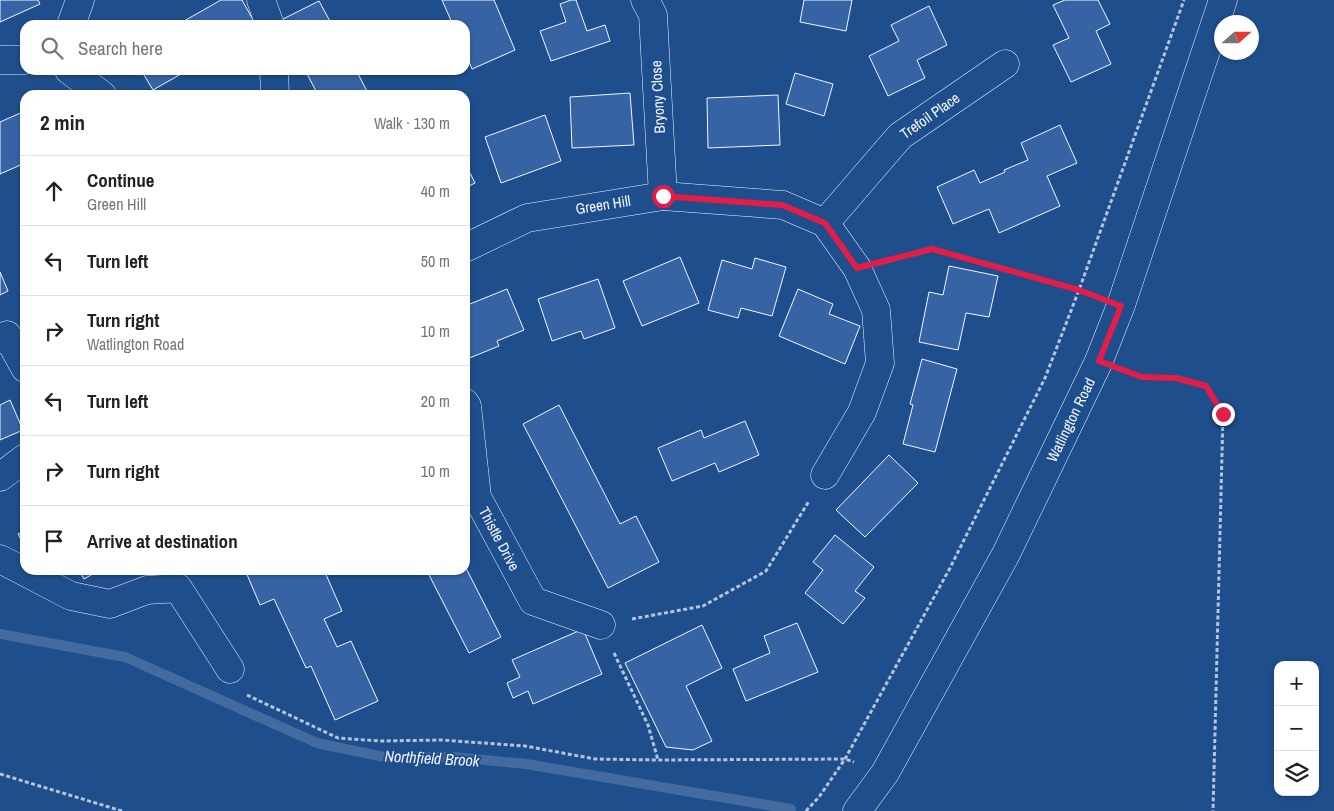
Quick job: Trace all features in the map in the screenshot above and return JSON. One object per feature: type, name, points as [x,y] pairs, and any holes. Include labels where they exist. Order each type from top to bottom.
[{"type":"street","points":[[73,20],[80,0]]},
{"type":"street","points":[[261,0],[268,20]]},
{"type":"street","name":"Bryony Close","points":[[645,0],[653,15],[663,196]]},
{"type":"street","name":"Watlington Road","points":[[857,811],[886,773],[1006,554],[1099,361],[1121,306],[1223,0]]},
{"type":"street","points":[[0,60],[20,60]]},
{"type":"street","name":"Trefoil Place","points":[[825,223],[900,136],[1005,64]]},
{"type":"street","points":[[76,75],[95,90]]},
{"type":"street","points":[[274,75],[275,90]]},
{"type":"street","name":"Green Hill","points":[[470,246],[527,218],[663,196],[782,205],[825,223]]},
{"type":"street","points":[[825,223],[857,268],[876,310],[880,362],[862,412],[826,475]]},
{"type":"street","points":[[0,339],[7,336],[20,359]]},
{"type":"street","name":"Thistle Drive","points":[[470,433],[477,497],[533,601],[601,625]]},
{"type":"street","points":[[0,477],[20,462]]},
{"type":"street","points":[[0,559],[20,569]]},
{"type":"street","points":[[31,575],[71,596],[110,604],[147,590],[185,579],[230,669]]},
{"type":"path","points":[[806,811],[819,797],[845,759],[950,568],[1040,387],[1079,290],[1184,0]]},
{"type":"path","points":[[857,268],[932,249],[1079,290],[1121,306]]},
{"type":"path","points":[[1099,361],[1142,377],[1176,378],[1206,386],[1223,414],[1213,811]]},
{"type":"path","points":[[658,760],[648,725],[601,625],[703,606],[766,571],[826,475]]},
{"type":"path","points":[[230,669],[240,691],[338,738],[380,741],[441,740],[525,746],[595,759],[845,759],[886,773]]},
{"type":"path","points":[[0,774],[122,811]]},
{"type":"building","points":[[0,0],[38,0],[40,4],[0,22]]},
{"type":"building","points":[[221,0],[242,0],[253,20],[186,20]]},
{"type":"building","points":[[442,0],[494,0],[515,50],[472,69],[470,64],[470,20],[451,20]]},
{"type":"building","points":[[576,0],[587,31],[605,25],[610,41],[551,61],[540,31],[566,22],[560,4]]},
{"type":"building","points":[[804,0],[852,0],[846,31],[800,22]]},
{"type":"building","points":[[1065,0],[1098,0],[1110,24],[1096,31],[1111,64],[1071,82],[1053,45],[1069,38],[1053,5]]},
{"type":"building","points":[[319,1],[329,20],[281,20]]},
{"type":"building","points":[[929,6],[947,45],[917,60],[925,78],[888,96],[869,56],[899,41],[891,25]]},
{"type":"building","points":[[795,73],[833,84],[824,116],[786,104]]},
{"type":"building","points":[[144,75],[179,75],[153,90]]},
{"type":"building","points":[[308,75],[359,75],[366,90],[315,90]]},
{"type":"building","points":[[630,93],[634,145],[572,148],[570,97]]},
{"type":"building","points":[[778,95],[780,145],[708,148],[707,98]]},
{"type":"building","points":[[20,113],[20,165],[0,174],[0,122]]},
{"type":"building","points":[[545,115],[561,161],[501,183],[485,137]]},
{"type":"building","points":[[1060,125],[1077,163],[1047,176],[1060,206],[999,233],[989,209],[953,224],[937,187],[974,170],[980,183],[1005,172],[1004,170],[1028,160],[1021,143]]},
{"type":"building","points":[[470,173],[475,183],[470,186]]},
{"type":"building","points":[[680,257],[699,303],[642,326],[623,281]]},
{"type":"building","points":[[755,258],[786,267],[772,316],[741,308],[738,318],[708,310],[722,260],[752,269]]},
{"type":"building","points":[[949,266],[998,276],[989,317],[966,313],[958,350],[919,342],[929,292],[943,295]]},
{"type":"building","points":[[0,272],[8,291],[0,295]]},
{"type":"building","points":[[598,279],[615,328],[584,339],[581,331],[552,341],[538,299]]},
{"type":"building","points":[[507,289],[524,330],[497,341],[499,346],[470,358],[470,304]]},
{"type":"building","points":[[798,289],[833,304],[829,314],[860,326],[845,364],[779,336]]},
{"type":"building","points":[[922,359],[957,369],[935,452],[903,444],[913,405],[910,404]]},
{"type":"building","points":[[10,400],[20,423],[20,431],[0,440],[0,405]]},
{"type":"building","points":[[559,405],[620,524],[636,516],[659,562],[608,588],[523,424]]},
{"type":"building","points":[[745,421],[759,455],[719,472],[715,463],[672,481],[658,448],[701,430],[704,438]]},
{"type":"building","points":[[889,455],[918,483],[865,537],[836,510]]},
{"type":"building","points":[[835,535],[874,567],[855,591],[865,598],[843,624],[805,593],[823,570],[813,562]]},
{"type":"building","points":[[82,575],[91,575],[84,579]]},
{"type":"building","points":[[247,575],[326,575],[342,611],[324,619],[337,647],[351,641],[378,701],[335,720],[311,666],[306,668],[274,599],[260,605]]},
{"type":"building","points":[[429,575],[470,575],[501,637],[469,653]]},
{"type":"building","points":[[797,623],[818,672],[746,701],[733,669],[770,653],[764,636]]},
{"type":"building","points":[[702,625],[722,668],[686,686],[712,741],[693,750],[666,747],[625,663]]},
{"type":"building","points":[[583,629],[602,674],[533,704],[528,691],[513,698],[507,683],[520,677],[512,660]]},
{"type":"waterway","name":"Northfield Brook","points":[[0,634],[125,657],[317,743],[389,758],[453,757],[526,764],[791,809]]},
{"type":"route","points":[[663,196],[782,205],[825,223],[857,268],[932,249],[1079,290],[1121,306],[1099,361],[1142,377],[1176,378],[1206,386],[1223,414]]}]
